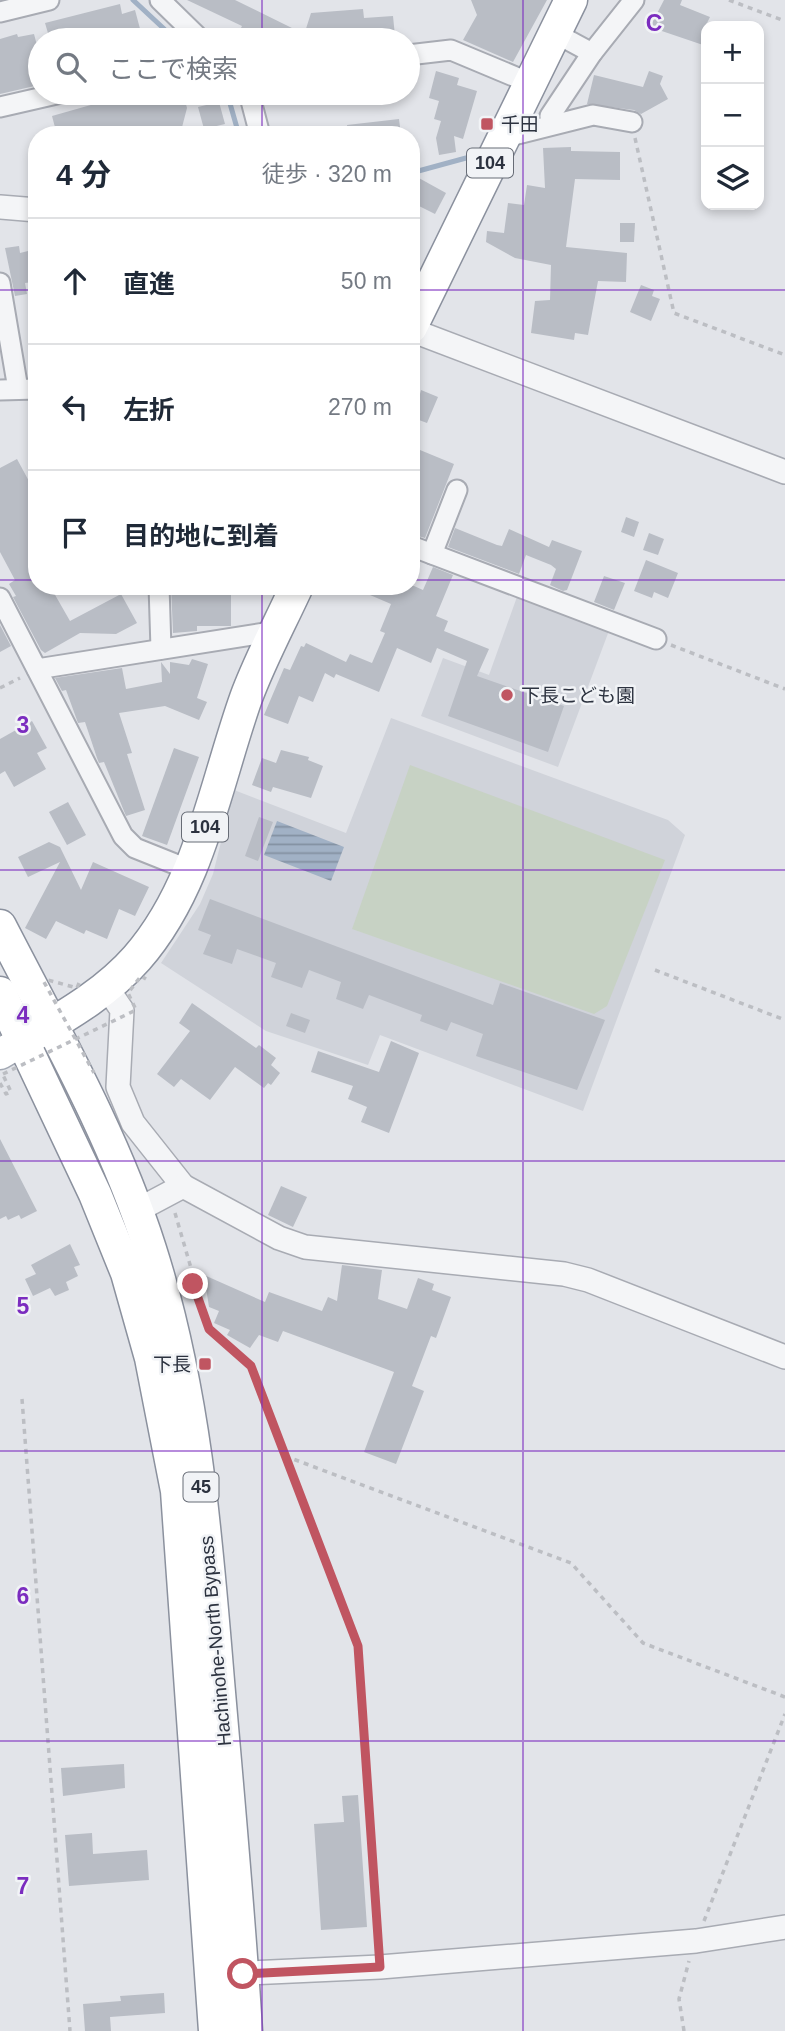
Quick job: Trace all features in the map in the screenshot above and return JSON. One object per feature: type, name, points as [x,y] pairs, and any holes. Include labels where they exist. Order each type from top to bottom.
[{"type":"highway","name":"104","points":[[420,310],[571,0]]},
{"type":"highway","name":"104","points":[[9,1056],[64,1032],[93,985],[138,958],[166,918],[190,870],[247,696],[293,595]]},
{"type":"highway","name":"45","points":[[0,926],[64,1032]]},
{"type":"highway","name":"45","points":[[0,993],[9,1056]]},
{"type":"highway","name":"Hachinohe-North Bypass","points":[[64,1032],[136,1210],[168,1312],[187,1394],[200,1476],[247,2031]]},
{"type":"highway","name":"Hachinohe-North Bypass","points":[[9,1056],[96,1194],[122,1262],[153,1370],[178,1505],[215,2031]]},
{"type":"street","points":[[0,12],[49,0]]},
{"type":"street","points":[[160,0],[189,28]]},
{"type":"street","points":[[553,123],[550,116],[592,53],[634,0]]},
{"type":"street","points":[[555,33],[592,53]]},
{"type":"street","points":[[420,54],[451,50],[530,83]]},
{"type":"street","points":[[0,107],[28,101]]},
{"type":"street","points":[[252,105],[258,126]]},
{"type":"street","points":[[502,138],[593,114],[632,122]]},
{"type":"street","points":[[0,207],[28,210]]},
{"type":"street","points":[[0,282],[18,389]]},
{"type":"street","points":[[420,332],[785,472]]},
{"type":"street","points":[[432,554],[457,490]]},
{"type":"street","points":[[420,549],[656,639]]},
{"type":"street","points":[[159,595],[160,649]]},
{"type":"street","points":[[0,598],[122,836],[135,848],[190,870]]},
{"type":"street","points":[[37,669],[277,631]]},
{"type":"street","points":[[93,985],[121,1010],[118,1087],[133,1123],[176,1188],[279,1238],[305,1247],[564,1274],[588,1280],[785,1357]]},
{"type":"street","points":[[136,1210],[176,1188]]},
{"type":"street","points":[[212,1975],[380,1967],[696,1941],[785,1927]]},
{"type":"path","points":[[729,0],[785,21]]},
{"type":"path","points":[[632,122],[674,313],[785,355]]},
{"type":"path","points":[[656,639],[785,689]]},
{"type":"path","points":[[0,688],[37,669]]},
{"type":"path","points":[[655,970],[785,1020]]},
{"type":"path","points":[[0,1068],[9,1056],[64,1032],[136,1010],[128,993],[141,976],[146,979]]},
{"type":"path","points":[[93,985],[77,989],[48,979],[44,982],[64,1032],[94,1073]]},
{"type":"path","points":[[0,1083],[6,1094],[11,1092],[9,1056]]},
{"type":"path","points":[[176,1188],[181,1241],[209,1329],[251,1366],[358,1646],[380,1967]]},
{"type":"path","points":[[22,1399],[69,2031]]},
{"type":"path","points":[[285,1456],[571,1563],[643,1643],[785,1697]]},
{"type":"path","points":[[684,2031],[680,1999],[696,1941],[785,1714]]},
{"type":"shaded area","name":"下長こども園","points":[[518,594],[610,628],[558,767],[421,716],[443,658],[489,675]]},
{"type":"shaded area","points":[[391,718],[668,820],[685,835],[583,1111],[380,1035],[368,1065],[266,1031],[161,963],[200,904],[213,874],[234,790],[346,833]]},
{"type":"green space","points":[[410,765],[665,860],[607,1006],[594,1014],[352,929]]},
{"type":"water","points":[[277,821],[344,847],[331,881],[264,855]]},
{"type":"building","points":[[187,0],[235,0],[292,28],[241,28],[242,26]]},
{"type":"building","points":[[471,0],[547,0],[513,62],[463,40],[477,15]]},
{"type":"building","points":[[664,0],[682,0],[680,5],[710,17],[708,21],[701,21],[701,44],[650,27]]},
{"type":"building","points":[[120,4],[122,14],[135,10],[140,28],[46,28],[45,23]]},
{"type":"building","points":[[363,9],[364,18],[393,16],[394,28],[306,28],[311,13]]},
{"type":"building","points":[[17,34],[18,37],[28,35],[28,88],[0,94],[0,39]]},
{"type":"building","points":[[436,71],[459,78],[457,85],[477,91],[463,139],[454,136],[456,152],[439,155],[436,138],[441,121],[434,119],[439,101],[429,98]]},
{"type":"building","points":[[649,71],[663,76],[660,84],[668,99],[641,114],[634,110],[587,104],[594,75],[643,87]]},
{"type":"building","points":[[91,105],[186,105],[187,108],[182,126],[55,126],[52,116]]},
{"type":"building","points":[[220,105],[225,124],[203,126],[198,107]]},
{"type":"building","points":[[399,119],[400,126],[347,126]]},
{"type":"building","points":[[571,147],[571,151],[620,152],[620,180],[575,179],[566,247],[627,253],[626,282],[598,281],[588,335],[575,333],[574,340],[531,333],[535,301],[550,300],[551,265],[515,258],[486,242],[487,231],[504,233],[508,203],[524,205],[527,185],[545,188],[543,148]]},
{"type":"building","points":[[420,179],[446,193],[435,214],[420,206]]},
{"type":"building","points":[[620,223],[635,223],[634,242],[620,242]]},
{"type":"building","points":[[19,246],[20,253],[28,251],[28,283],[25,283],[27,294],[15,296],[5,248]]},
{"type":"building","points":[[641,285],[654,290],[652,296],[660,299],[651,321],[630,312]]},
{"type":"building","points":[[421,390],[438,397],[427,423],[420,420]]},
{"type":"building","points":[[420,450],[454,464],[425,538],[420,537]]},
{"type":"building","points":[[17,459],[28,479],[28,595],[55,595],[70,621],[122,595],[137,623],[116,634],[80,633],[45,653],[41,650],[13,597],[16,596],[9,584],[15,580],[0,552],[0,468]]},
{"type":"building","points":[[626,517],[639,522],[634,537],[621,532]]},
{"type":"building","points":[[455,528],[502,546],[509,529],[549,547],[552,540],[582,551],[567,590],[563,591],[550,585],[556,569],[526,555],[519,574],[448,547]]},
{"type":"building","points":[[649,533],[664,539],[658,555],[643,550]]},
{"type":"building","points":[[646,560],[678,573],[668,598],[654,592],[652,598],[634,591]]},
{"type":"building","points":[[433,567],[453,575],[436,616],[448,621],[444,631],[489,649],[477,676],[564,706],[548,752],[448,716],[467,661],[437,648],[431,663],[397,648],[379,692],[336,674],[334,678],[325,673],[313,702],[299,696],[288,724],[264,715],[284,668],[290,670],[301,646],[304,647],[306,643],[346,662],[350,654],[372,663],[385,633],[380,631],[391,604],[370,595],[420,595],[420,589],[423,590]]},
{"type":"building","points":[[604,576],[625,583],[614,610],[594,602]]},
{"type":"building","points":[[171,595],[231,595],[231,626],[197,626],[197,631],[173,633]]},
{"type":"building","points":[[0,625],[11,646],[0,652]]},
{"type":"building","points":[[192,659],[208,664],[197,698],[207,702],[199,720],[165,706],[119,713],[132,753],[127,754],[145,810],[126,816],[104,762],[99,763],[85,722],[78,723],[66,690],[62,691],[55,678],[122,668],[126,689],[162,682],[161,662],[170,674],[170,662],[189,665]]},
{"type":"building","points":[[32,721],[47,748],[37,753],[46,769],[14,787],[5,771],[0,774],[0,739]]},
{"type":"building","points":[[174,748],[199,757],[167,845],[142,836]]},
{"type":"building","points":[[281,750],[309,757],[308,760],[323,766],[311,798],[273,787],[271,792],[252,785],[262,758],[276,763]]},
{"type":"building","points":[[68,802],[86,835],[67,845],[49,812]]},
{"type":"building","points":[[259,817],[273,822],[258,861],[245,856]]},
{"type":"building","points":[[49,842],[60,847],[81,890],[93,862],[149,887],[135,916],[119,909],[107,939],[86,930],[84,934],[56,921],[46,939],[25,928],[60,862],[28,877],[18,857]]},
{"type":"building","points":[[210,899],[493,1005],[500,983],[605,1020],[577,1090],[476,1056],[483,1034],[451,1022],[447,1031],[420,1021],[422,1015],[369,995],[363,1009],[336,999],[341,982],[309,970],[302,988],[271,977],[276,963],[237,949],[232,964],[203,954],[211,935],[198,930]]},
{"type":"building","points":[[192,1003],[256,1048],[259,1045],[276,1058],[271,1065],[280,1073],[271,1085],[268,1083],[264,1088],[235,1067],[210,1100],[181,1079],[174,1087],[157,1074],[190,1031],[179,1023]]},
{"type":"building","points":[[291,1013],[310,1020],[305,1033],[286,1026]]},
{"type":"building","points":[[391,1041],[419,1053],[389,1133],[361,1122],[367,1107],[348,1099],[353,1086],[311,1072],[318,1051],[379,1072]]},
{"type":"building","points":[[0,1139],[37,1211],[21,1219],[19,1215],[8,1220],[6,1216],[0,1219]]},
{"type":"building","points":[[281,1186],[307,1197],[293,1227],[268,1215]]},
{"type":"building","points":[[70,1244],[80,1265],[74,1267],[78,1276],[66,1282],[69,1290],[55,1296],[50,1288],[33,1296],[25,1279],[36,1274],[31,1265]]},
{"type":"building","points":[[342,1265],[382,1270],[378,1299],[407,1309],[418,1278],[434,1284],[432,1290],[451,1297],[436,1338],[431,1336],[412,1386],[424,1391],[396,1464],[364,1452],[394,1372],[283,1331],[278,1342],[259,1335],[250,1348],[227,1335],[230,1330],[214,1323],[219,1311],[209,1307],[204,1275],[265,1302],[269,1292],[322,1311],[328,1297],[337,1301]]},
{"type":"building","points":[[124,1764],[125,1788],[63,1796],[61,1768]]},
{"type":"building","points":[[358,1795],[367,1927],[321,1930],[314,1824],[344,1822],[342,1796]]},
{"type":"building","points":[[92,1833],[93,1854],[147,1850],[149,1880],[69,1886],[65,1835]]},
{"type":"building","points":[[164,1993],[165,2013],[110,2017],[111,2031],[85,2031],[83,2004],[121,2001],[120,1996]]},
{"type":"waterway","points":[[133,0],[163,28]]},
{"type":"waterway","points":[[230,105],[236,126]]},
{"type":"waterway","points":[[420,171],[466,158]]},
{"type":"place","name":"千田","points":[[487,124]]},
{"type":"place","name":"下長こども園","points":[[507,695]]},
{"type":"place","name":"下長","points":[[205,1364]]},
{"type":"route","points":[[193,1284],[209,1329],[251,1366],[358,1646],[380,1967],[243,1974]]}]
